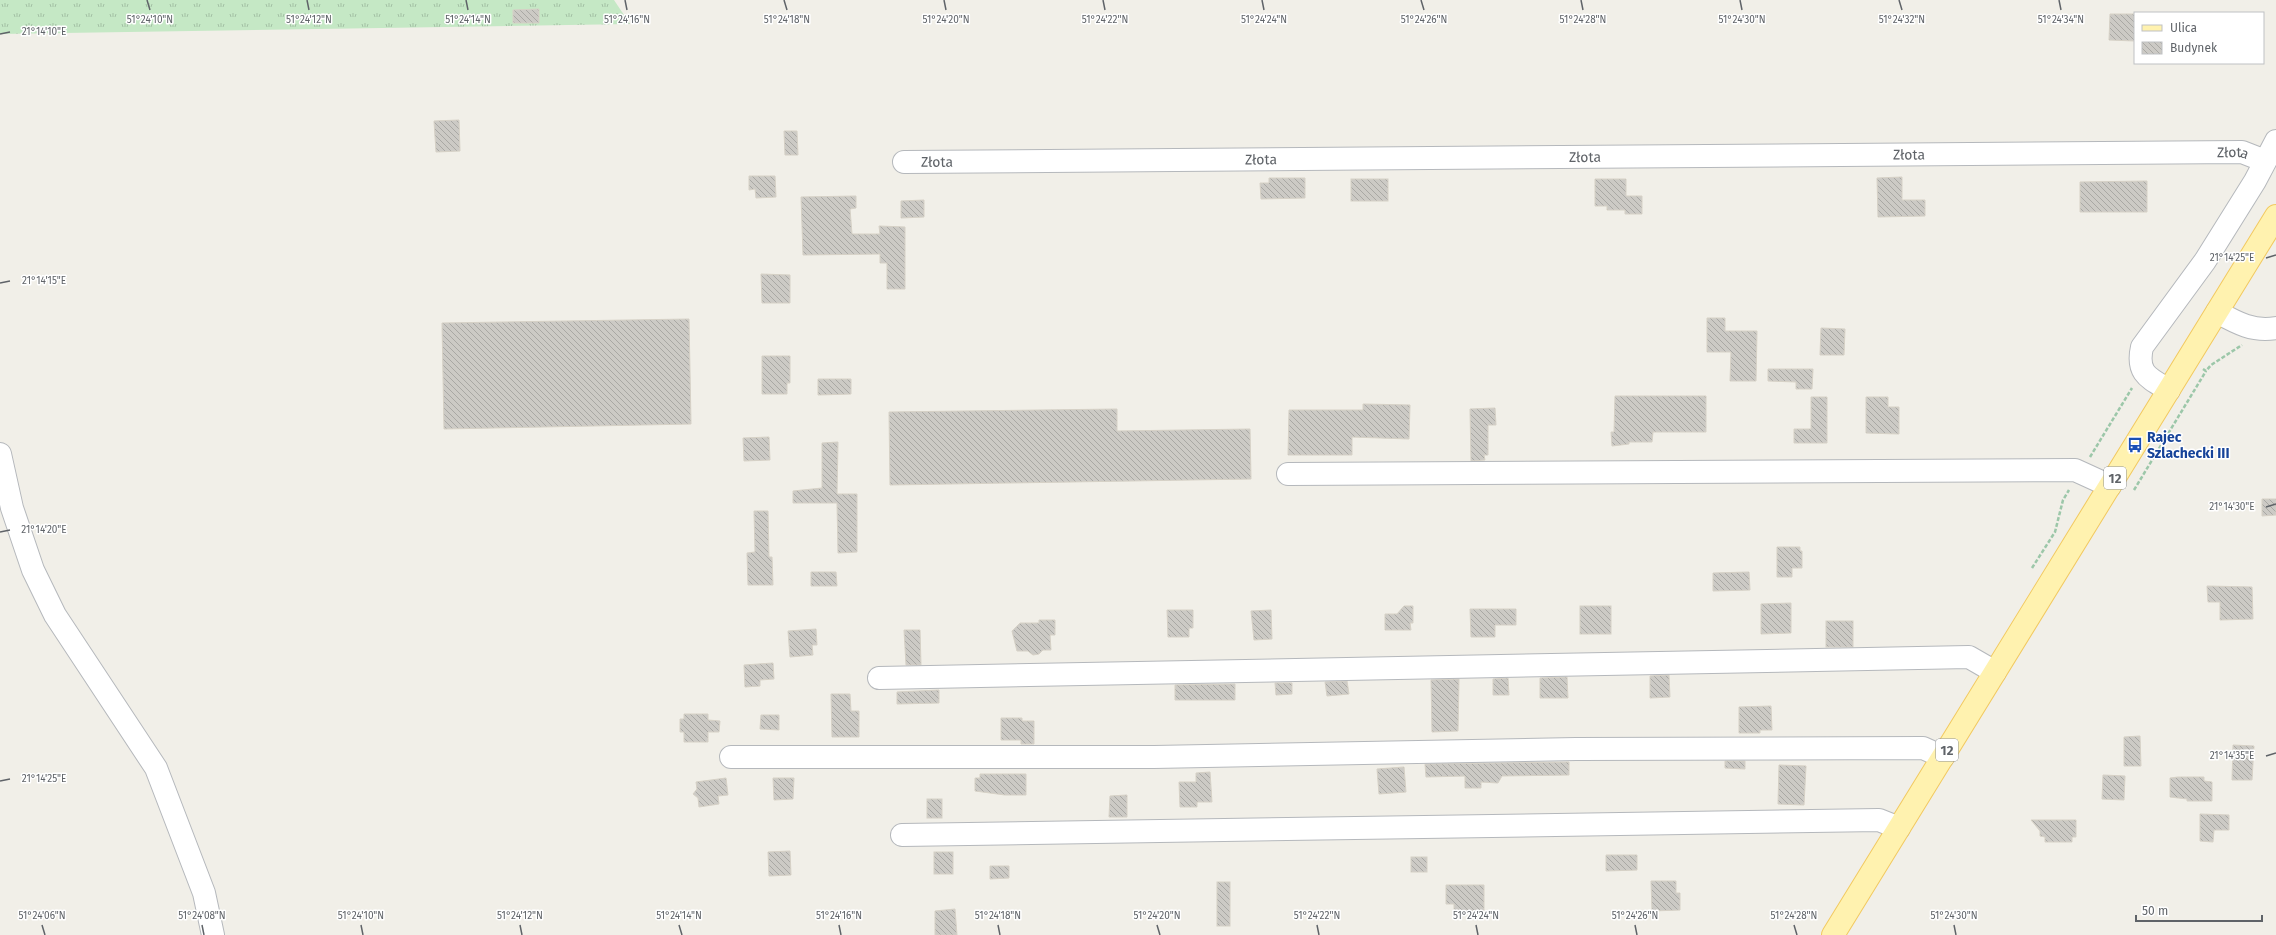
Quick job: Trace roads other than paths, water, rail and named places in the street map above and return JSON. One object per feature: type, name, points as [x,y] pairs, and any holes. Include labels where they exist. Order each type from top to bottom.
[{"type":"main road","name":"12","points":[[1833,935],[2276,216]]},
{"type":"street","points":[[2169,390],[2149,378],[2143,371],[2140,360],[2142,347],[2205,261],[2276,141]]},
{"type":"street","name":"Złota","points":[[904,162],[2242,152],[2265,161]]},
{"type":"street","points":[[2217,312],[2241,326],[2266,330],[2276,328]]},
{"type":"street","points":[[0,454],[12,508],[33,570],[55,615],[156,768],[204,893],[213,935]]},
{"type":"street","points":[[1288,474],[2075,470],[2110,486]]},
{"type":"street","points":[[880,678],[1969,658],[1995,672]]},
{"type":"street","points":[[731,757],[1154,757],[1576,749],[1908,748],[1924,748],[1943,757]]},
{"type":"street","points":[[902,835],[1879,820],[1899,828]]},
{"type":"place","name":"Rajec Szlachecki III","points":[[2135,445]]}]
